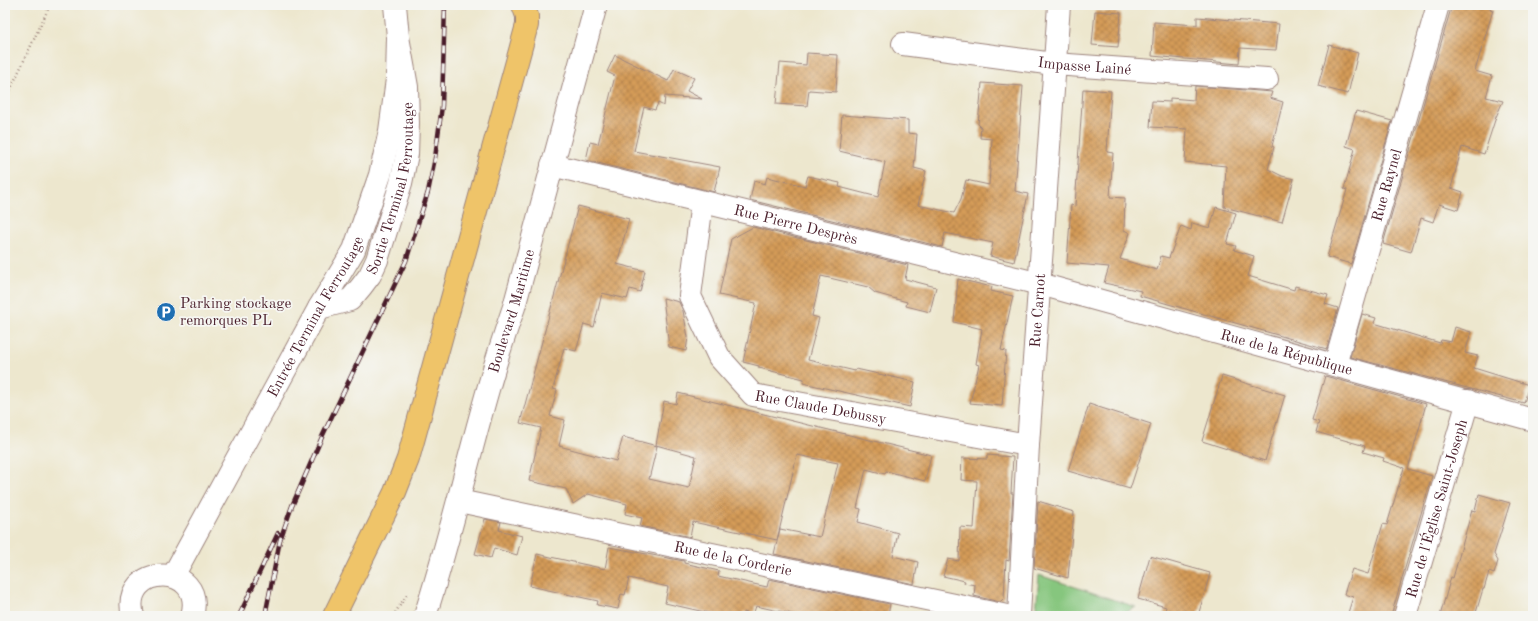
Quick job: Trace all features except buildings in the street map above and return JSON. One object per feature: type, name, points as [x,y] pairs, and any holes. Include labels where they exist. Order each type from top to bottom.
[{"type":"main road","points":[[334,616],[395,492],[408,459],[527,26],[527,16],[523,5]]},
{"type":"street","name":"Entrée Terminal Ferroutage","points":[[173,576],[319,308],[354,250],[380,175],[390,131],[396,86],[398,37],[395,5]]},
{"type":"street","name":"Boulevard Maritime","points":[[425,616],[438,578],[497,355],[514,308],[596,5]]},
{"type":"street","name":"Rue Carnot","points":[[1019,616],[1028,445],[1059,5]]},
{"type":"street","name":"Rue Raynel","points":[[1335,365],[1438,5]]},
{"type":"street","name":"Impasse Lainé","points":[[903,44],[1054,64],[1267,79]]},
{"type":"street","name":"Rue Pierre Desprès","points":[[552,165],[1040,284]]},
{"type":"street","name":"Rue Claude Debussy","points":[[702,202],[690,296],[719,357],[753,396],[1028,445]]},
{"type":"street","name":"Rue de la République","points":[[1040,284],[1533,420]]},
{"type":"street","name":"Rue de l'Église Saint-Joseph","points":[[1405,616],[1468,401]]},
{"type":"street","name":"Rue de la Corderie","points":[[458,501],[1007,616]]},
{"type":"street","points":[[133,616],[132,599],[136,589],[143,582],[153,576],[163,575],[173,576],[189,589],[193,598],[194,609],[192,616]]},
{"type":"path","points":[[5,101],[50,5]]},
{"type":"green space","points":[[1039,575],[1136,607],[1119,616],[1047,616],[1036,612]]},
{"type":"railway","points":[[265,616],[280,540],[292,506],[322,437],[406,261],[428,192],[435,158],[442,106],[445,5]]},
{"type":"railway","points":[[239,616],[278,533]]},
{"type":"place","name":"Parking stockage remorques PL","points":[[166,312]]}]
